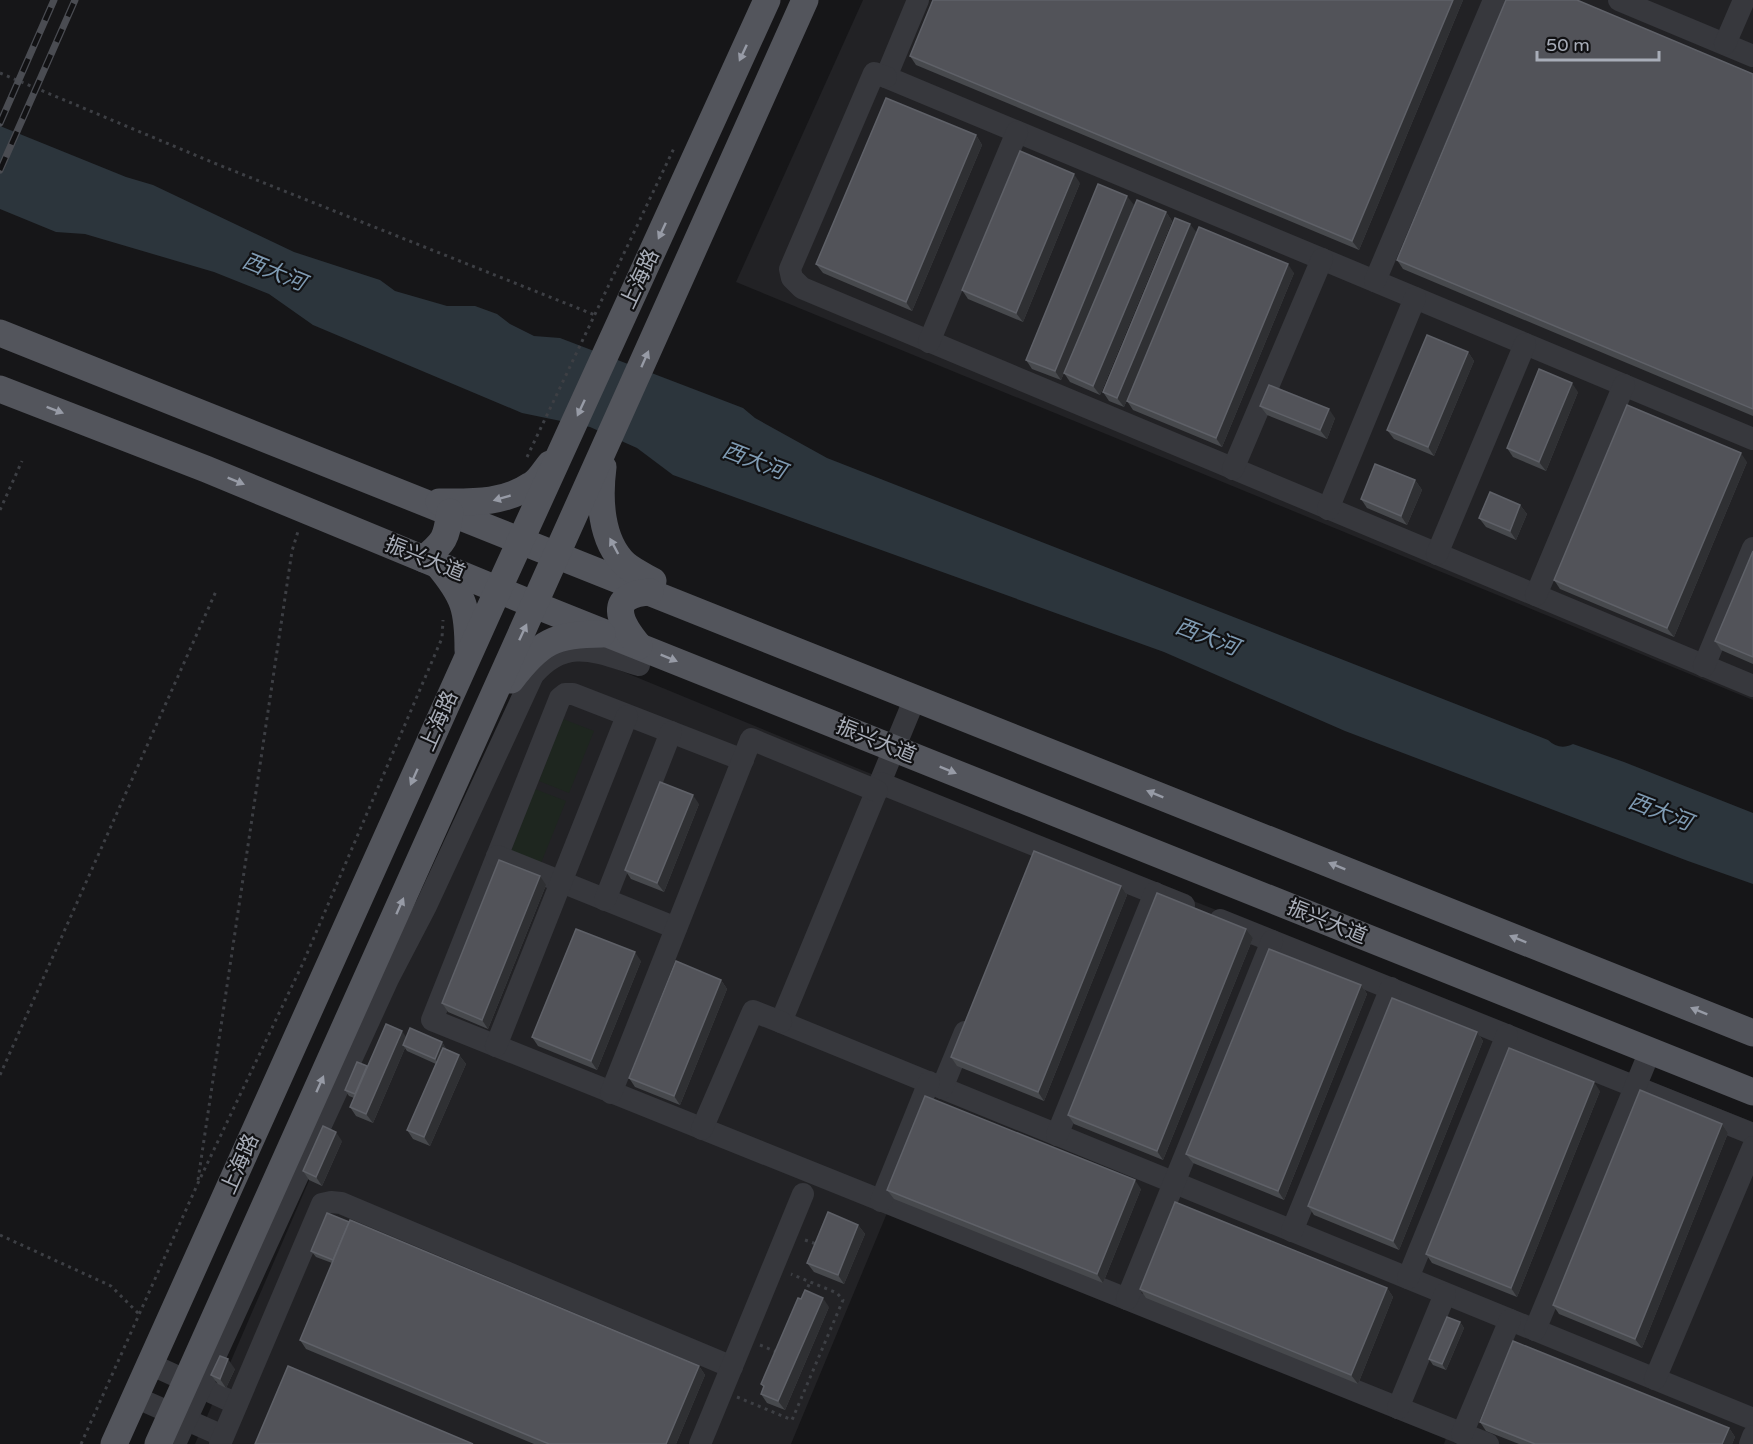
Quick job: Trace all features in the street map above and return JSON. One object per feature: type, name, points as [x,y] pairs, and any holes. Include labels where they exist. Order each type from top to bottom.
[{"type":"main road","name":"上海路","points":[[114,1444],[468,656],[767,0]]},
{"type":"main road","name":"上海路","points":[[158,1444],[179,1417],[194,1384],[508,663],[536,605],[805,0]]},
{"type":"main road","points":[[0,333],[1753,1033]]},
{"type":"main road","name":"振兴大道","points":[[0,388],[304,509],[608,634],[639,656],[894,748],[1753,1092]]},
{"type":"main road","points":[[606,446],[601,487],[602,504],[605,526],[614,548],[625,564],[710,616]]},
{"type":"main road","points":[[562,449],[564,473],[576,483],[589,485]]},
{"type":"main road","points":[[438,507],[487,502],[533,485],[562,449]]},
{"type":"main road","points":[[438,507],[447,536],[430,561],[452,583],[463,600],[468,621],[468,656]]},
{"type":"main road","points":[[639,656],[625,629],[621,609],[627,598],[634,593],[650,592]]},
{"type":"main road","points":[[488,709],[528,657],[551,641],[574,634],[608,634]]},
{"type":"main road","points":[[468,656],[482,647],[492,648],[501,652],[508,663]]},
{"type":"lane","points":[[886,77],[918,0]]},
{"type":"lane","points":[[1375,281],[1494,0]]},
{"type":"lane","points":[[1619,0],[1753,56]]},
{"type":"lane","points":[[1725,44],[1744,0]]},
{"type":"lane","points":[[1753,439],[874,73],[790,269],[792,279],[802,288],[813,293],[1753,686]]},
{"type":"lane","points":[[929,342],[1017,132]]},
{"type":"lane","points":[[1098,191],[1107,169]]},
{"type":"lane","points":[[1178,225],[1187,203]]},
{"type":"lane","points":[[1233,469],[1322,259]]},
{"type":"lane","points":[[1328,509],[1415,298]]},
{"type":"lane","points":[[1437,554],[1525,344]]},
{"type":"lane","points":[[1020,380],[1029,358]]},
{"type":"lane","points":[[1536,595],[1624,385]]},
{"type":"lane","points":[[1100,413],[1109,391]]},
{"type":"lane","points":[[1704,666],[1753,548]]},
{"type":"lane","points":[[194,1384],[388,979],[426,906],[533,675],[561,652],[576,650],[639,656]]},
{"type":"lane","points":[[743,760],[573,694],[565,694],[560,698],[432,1020],[1488,1444]]},
{"type":"lane","points":[[781,1022],[915,698]]},
{"type":"lane","points":[[496,1046],[627,716]]},
{"type":"lane","points":[[605,900],[670,732]]},
{"type":"lane","points":[[611,1093],[751,739],[1039,847],[1753,1134]]},
{"type":"lane","points":[[1030,869],[1039,847]]},
{"type":"lane","points":[[497,856],[676,928]]},
{"type":"lane","points":[[1058,1135],[1155,893]]},
{"type":"lane","points":[[1127,1299],[1272,940]]},
{"type":"lane","points":[[1292,1231],[1391,988]]},
{"type":"lane","points":[[702,1129],[753,1011],[1753,1419]]},
{"type":"lane","points":[[881,1201],[935,1085],[973,1011]]},
{"type":"lane","points":[[1408,1278],[1507,1035]]},
{"type":"lane","points":[[1534,1330],[1650,1051]]},
{"type":"lane","points":[[1655,1380],[1753,1147]]},
{"type":"lane","points":[[700,1444],[803,1194]]},
{"type":"lane","points":[[135,1397],[222,1440],[322,1204],[331,1202],[341,1203],[732,1367]]},
{"type":"lane","points":[[1398,1408],[1445,1294]]},
{"type":"lane","points":[[1462,1434],[1510,1320]]},
{"type":"lane","points":[[150,1364],[237,1404]]},
{"type":"lane","points":[[175,1444],[179,1417]]},
{"type":"lane","points":[[1750,1444],[1753,1436]]},
{"type":"path","points":[[0,73],[214,163],[595,315]]},
{"type":"path","points":[[524,464],[676,145]]},
{"type":"path","points":[[0,510],[22,461]]},
{"type":"path","points":[[198,1183],[292,551],[304,509]]},
{"type":"path","points":[[0,1075],[217,589]]},
{"type":"path","points":[[81,1444],[198,1183],[303,963],[442,639],[444,617]]},
{"type":"path","points":[[0,1235],[111,1286],[140,1314]]},
{"type":"path","points":[[722,1391],[792,1420],[843,1300],[837,1293],[773,1267]]},
{"type":"path","points":[[802,1302],[810,1282]]},
{"type":"shaded area","points":[[863,0],[1753,0],[1753,700],[736,282]]},
{"type":"shaded area","points":[[556,644],[864,771],[1753,1122],[1753,1444],[1444,1444],[1446,1438],[887,1213],[791,1444],[195,1444],[382,1012]]},
{"type":"shaded area","points":[[563,719],[594,731],[569,793],[539,781]]},
{"type":"shaded area","points":[[535,789],[566,801],[541,863],[511,851]]},
{"type":"water","name":"西大河","points":[[0,126],[126,177],[153,185],[294,252],[380,280],[395,291],[447,306],[475,306],[497,314],[510,324],[534,336],[560,338],[743,408],[755,418],[827,458],[1548,740],[1557,746],[1573,744],[1753,813],[1753,884],[1345,731],[1164,652],[673,475],[637,448],[590,427],[522,413],[313,325],[269,294],[214,272],[85,234],[56,232],[0,209]]},
{"type":"building","points":[[933,0],[1453,0],[1352,241],[910,56]]},
{"type":"building","points":[[1506,0],[1577,0],[1753,74],[1753,409],[1397,260]]},
{"type":"building","points":[[886,98],[976,135],[906,302],[816,264]]},
{"type":"building","points":[[1020,151],[1074,174],[1016,313],[962,290]]},
{"type":"building","points":[[1098,184],[1127,196],[1055,371],[1026,360]]},
{"type":"building","points":[[1137,200],[1166,212],[1093,386],[1064,373]]},
{"type":"building","points":[[1175,218],[1190,224],[1117,398],[1103,392]]},
{"type":"building","points":[[1199,227],[1288,264],[1216,438],[1127,401]]},
{"type":"building","points":[[1427,335],[1468,352],[1428,447],[1387,430]]},
{"type":"building","points":[[1539,369],[1572,383],[1539,462],[1507,448]]},
{"type":"building","points":[[1269,385],[1329,409],[1320,430],[1260,406]]},
{"type":"building","points":[[1627,405],[1741,453],[1667,628],[1554,580]]},
{"type":"building","points":[[1375,464],[1415,480],[1401,516],[1361,499]]},
{"type":"building","points":[[1490,492],[1520,505],[1510,531],[1479,518]]},
{"type":"building","points":[[1753,551],[1753,657],[1715,641]]},
{"type":"building","points":[[660,782],[693,795],[657,883],[625,870]]},
{"type":"building","points":[[1034,851],[1121,886],[1038,1092],[951,1057]]},
{"type":"building","points":[[499,860],[540,876],[482,1020],[442,1003]]},
{"type":"building","points":[[1157,893],[1246,929],[1157,1151],[1068,1115]]},
{"type":"building","points":[[576,929],[635,952],[591,1061],[532,1037]]},
{"type":"building","points":[[1269,949],[1361,985],[1278,1191],[1186,1154]]},
{"type":"building","points":[[676,961],[721,980],[674,1096],[629,1078]]},
{"type":"building","points":[[1392,998],[1477,1032],[1393,1241],[1308,1206]]},
{"type":"building","points":[[386,1024],[402,1031],[366,1114],[350,1107]]},
{"type":"building","points":[[410,1028],[442,1042],[435,1059],[403,1045]]},
{"type":"building","points":[[443,1048],[459,1055],[424,1137],[407,1130]]},
{"type":"building","points":[[1509,1048],[1594,1082],[1511,1288],[1426,1254]]},
{"type":"building","points":[[357,1062],[367,1066],[355,1094],[345,1090]]},
{"type":"building","points":[[1640,1090],[1722,1124],[1635,1339],[1553,1305]]},
{"type":"building","points":[[925,1096],[1135,1180],[1097,1274],[887,1190]]},
{"type":"building","points":[[323,1126],[336,1132],[316,1177],[303,1171]]},
{"type":"building","points":[[1175,1202],[1387,1288],[1351,1375],[1140,1289]]},
{"type":"building","points":[[828,1212],[858,1225],[838,1275],[807,1263]]},
{"type":"building","points":[[327,1213],[349,1222],[333,1260],[311,1251]]},
{"type":"building","points":[[350,1220],[699,1366],[666,1444],[549,1444],[300,1340]]},
{"type":"building","points":[[805,1290],[823,1298],[778,1401],[761,1394],[764,1386],[761,1384],[798,1298],[801,1299]]},
{"type":"building","points":[[1447,1317],[1460,1322],[1442,1364],[1429,1359]]},
{"type":"building","points":[[1513,1341],[1729,1428],[1722,1444],[1535,1444],[1480,1422]]},
{"type":"building","points":[[220,1356],[228,1359],[220,1379],[211,1375]]},
{"type":"building","points":[[288,1366],[473,1444],[255,1444]]},
{"type":"railway","points":[[0,123],[54,0]]},
{"type":"railway","points":[[0,170],[75,0]]}]
